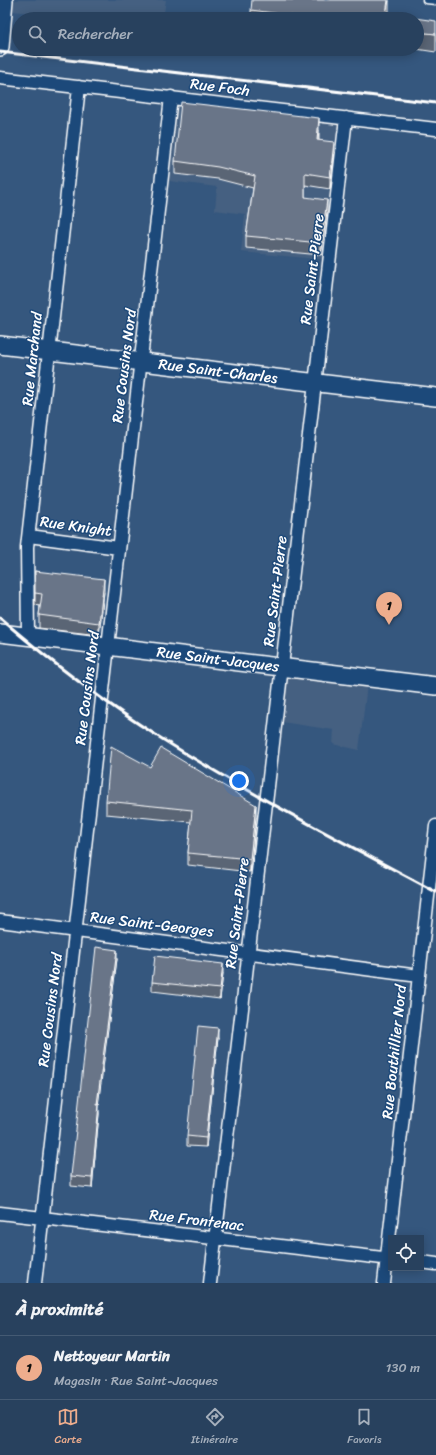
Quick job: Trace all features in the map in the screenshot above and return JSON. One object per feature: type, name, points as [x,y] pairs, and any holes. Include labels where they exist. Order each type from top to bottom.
[{"type":"street","points":[[0,47],[4,0]]},
{"type":"street","name":"Rue Foch","points":[[0,78],[436,129]]},
{"type":"street","name":"Rue Marchand","points":[[28,636],[29,536],[79,87]]},
{"type":"street","name":"Rue Cousins Nord","points":[[35,1283],[171,97]]},
{"type":"street","name":"Rue Saint-Pierre","points":[[210,1283],[346,118]]},
{"type":"street","name":"Rue Saint-Charles","points":[[0,345],[436,397]]},
{"type":"street","name":"Rue Knight","points":[[29,536],[119,548]]},
{"type":"street","name":"Rue Saint-Jacques","points":[[0,633],[436,686]]},
{"type":"street","name":"Rue Bouthillier Nord","points":[[391,1235],[436,826]]},
{"type":"street","name":"Rue Saint-Georges","points":[[0,921],[419,976]]},
{"type":"street","name":"Rue Frontenac","points":[[0,1212],[388,1258]]},
{"type":"street","points":[[424,1262],[436,1264]]},
{"type":"street","name":"Rue Bouthillier Nord","points":[[384,1283],[388,1263]]},
{"type":"lane","points":[[426,0],[436,1]]},
{"type":"shaded area","points":[[12,0],[166,0],[164,12],[12,11]]},
{"type":"shaded area","points":[[171,97],[346,118],[329,260],[241,252],[245,214],[215,210],[217,187],[161,180]]},
{"type":"shaded area","points":[[282,667],[368,677],[359,750],[333,744],[334,730],[275,721]]},
{"type":"building","points":[[252,0],[388,0],[386,12],[266,12],[251,10]]},
{"type":"building","points":[[424,19],[436,21],[436,34],[424,33]]},
{"type":"building","points":[[181,102],[319,118],[317,140],[334,142],[330,177],[305,173],[305,197],[327,200],[321,243],[246,236],[255,176],[218,167],[175,161]]},
{"type":"building","points":[[35,571],[104,579],[99,623],[39,615],[42,594],[35,593]]},
{"type":"building","points":[[111,746],[150,767],[161,748],[256,805],[250,859],[188,853],[192,810],[106,801]]},
{"type":"building","points":[[96,947],[117,950],[97,1104],[99,1104],[92,1178],[71,1176]]},
{"type":"building","points":[[155,956],[223,964],[220,989],[152,982]]},
{"type":"building","points":[[198,1026],[218,1028],[206,1138],[187,1136]]},
{"type":"railway","points":[[0,52],[12,53]]},
{"type":"railway","points":[[34,56],[436,103]]},
{"type":"railway","points":[[0,618],[77,680],[118,710],[159,737],[262,798],[436,892]]},
{"type":"place","name":"Nettoyeur Martin","points":[[389,625]]}]
